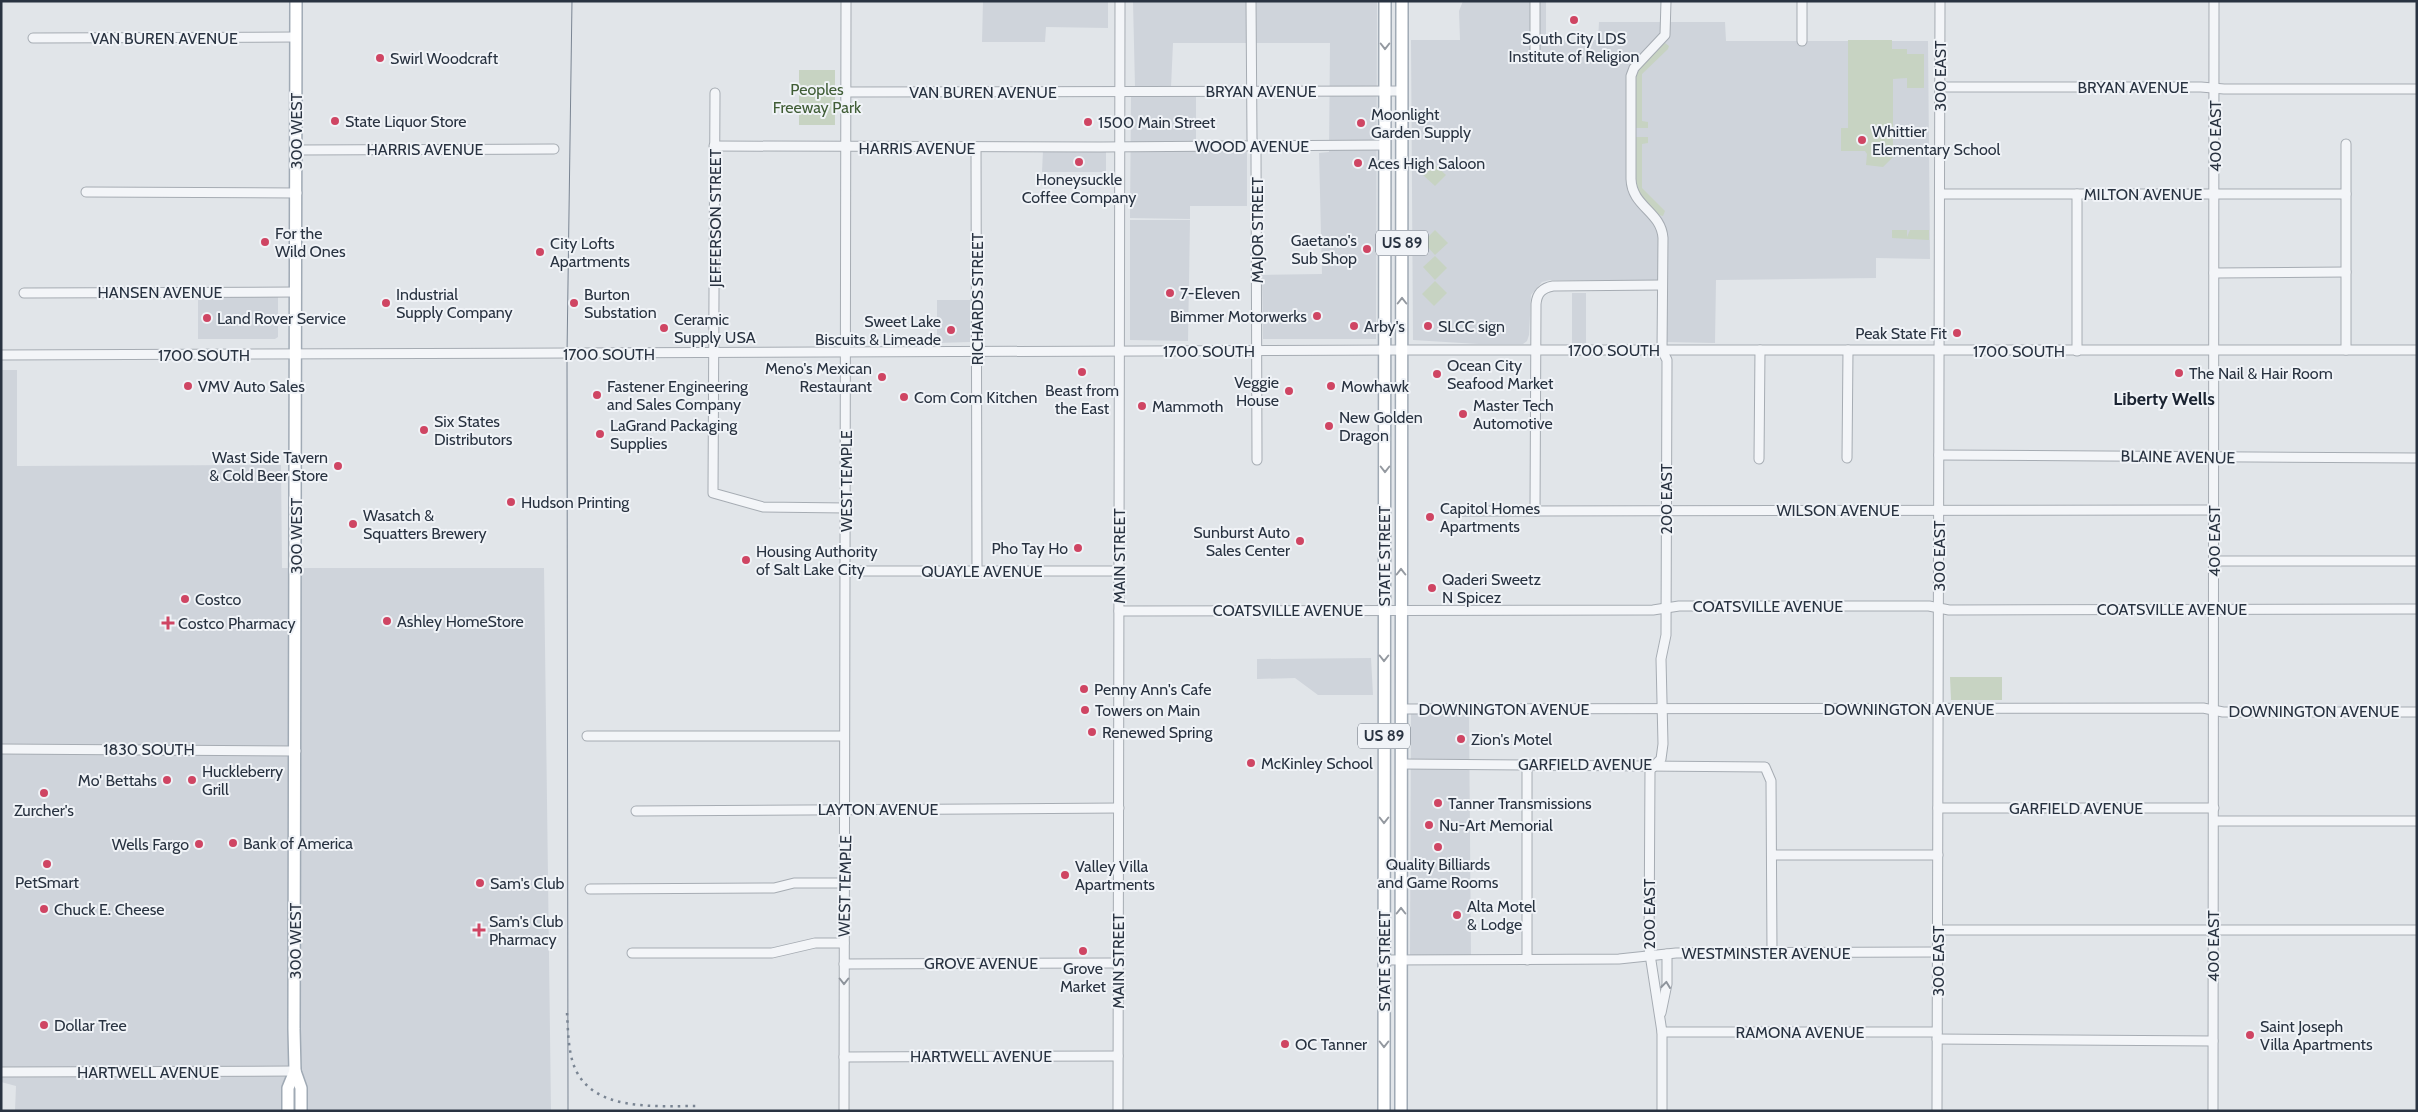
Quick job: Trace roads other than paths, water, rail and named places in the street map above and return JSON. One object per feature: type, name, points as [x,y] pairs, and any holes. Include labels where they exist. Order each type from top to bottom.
[{"type":"main road","name":"300 WEST","points":[[296,1],[295,1071],[301,1088],[301,1111]]},
{"type":"main road","name":"STATE STREET","points":[[1384,1111],[1385,1]]},
{"type":"main road","name":"STATE STREET","points":[[1401,1111],[1402,1]]},
{"type":"main road","name":"300 WEST","points":[[288,1111],[288,1088],[295,1071]]},
{"type":"street","name":"WEST TEMPLE","points":[[844,1111],[846,1]]},
{"type":"street","name":"MAIN STREET","points":[[1118,1111],[1120,1]]},
{"type":"street","name":"MAJOR STREET","points":[[1251,1],[1252,139],[1256,153],[1258,460]]},
{"type":"street","points":[[1535,1],[1535,50]]},
{"type":"street","name":"200 EAST","points":[[1662,1111],[1662,1032],[1649,956],[1650,770],[1661,760],[1663,744],[1661,659],[1666,635],[1667,360],[1662,350],[1662,230],[1660,222],[1638,201],[1631,188],[1631,76],[1637,64],[1665,35],[1666,1]]},
{"type":"street","points":[[1802,1],[1802,40]]},
{"type":"street","name":"300 EAST","points":[[1937,1111],[1940,607],[1940,1]]},
{"type":"street","name":"400 EAST","points":[[2213,1111],[2214,1]]},
{"type":"street","name":"VAN BUREN AVENUE","points":[[33,38],[296,37]]},
{"type":"street","name":"BRYAN AVENUE","points":[[1940,87],[2417,90]]},
{"type":"street","name":"VAN BUREN AVENUE","points":[[845,92],[1120,91]]},
{"type":"street","name":"BRYAN AVENUE","points":[[1120,91],[1402,91]]},
{"type":"street","name":"JEFFERSON STREET","points":[[715,93],[712,493],[739,502],[768,507],[846,508]]},
{"type":"street","points":[[2346,144],[2346,350]]},
{"type":"street","name":"WOOD AVENUE","points":[[1120,147],[1385,145]]},
{"type":"street","name":"HARRIS AVENUE","points":[[714,146],[846,148],[1120,147]]},
{"type":"street","name":"RICHARDS STREET","points":[[976,148],[977,571]]},
{"type":"street","name":"HARRIS AVENUE","points":[[296,150],[554,149]]},
{"type":"street","points":[[86,192],[297,193]]},
{"type":"street","name":"MILTON AVENUE","points":[[1940,194],[2346,194]]},
{"type":"street","points":[[2076,194],[2076,350]]},
{"type":"street","points":[[2214,273],[2346,272]]},
{"type":"street","points":[[1535,511],[1536,304],[1538,294],[1542,290],[1553,286],[1662,285]]},
{"type":"street","name":"HANSEN AVENUE","points":[[24,293],[296,292]]},
{"type":"street","name":"1700 SOUTH","points":[[1,355],[1385,350],[2417,350]]},
{"type":"street","points":[[1759,459],[1760,350]]},
{"type":"street","points":[[1847,458],[1848,350]]},
{"type":"street","name":"BLAINE AVENUE","points":[[1939,456],[2417,458]]},
{"type":"street","name":"WILSON AVENUE","points":[[1462,511],[2214,510]]},
{"type":"street","points":[[2214,561],[2417,560]]},
{"type":"street","name":"QUAYLE AVENUE","points":[[846,572],[1119,571]]},
{"type":"street","name":"COATSVILLE AVENUE","points":[[1119,611],[1384,609],[1653,610],[1666,608],[1833,606],[1940,607],[1949,610],[2417,609]]},
{"type":"street","name":"DOWNINGTON AVENUE","points":[[1401,709],[1939,709],[2417,712]]},
{"type":"street","points":[[587,736],[844,736]]},
{"type":"street","name":"1830 SOUTH","points":[[1,749],[296,751]]},
{"type":"street","name":"GARFIELD AVENUE","points":[[1401,764],[1759,765],[1768,769],[1771,781],[1772,855]]},
{"type":"street","points":[[1527,764],[1527,960]]},
{"type":"street","name":"LAYTON AVENUE","points":[[636,810],[1119,808]]},
{"type":"street","name":"GARFIELD AVENUE","points":[[1938,808],[2214,808]]},
{"type":"street","points":[[2214,821],[2417,821]]},
{"type":"street","points":[[1772,952],[1772,855],[1938,855]]},
{"type":"street","points":[[590,889],[774,888],[794,883],[844,883]]},
{"type":"street","points":[[1938,930],[2417,930]]},
{"type":"street","points":[[632,953],[772,953],[815,943],[844,943]]},
{"type":"street","name":"WESTMINSTER AVENUE","points":[[1384,960],[1611,959],[1667,954],[1772,952],[1938,952]]},
{"type":"street","name":"200 EAST","points":[[1660,1016],[1667,984],[1667,954]]},
{"type":"street","name":"GROVE AVENUE","points":[[844,964],[1118,963]]},
{"type":"street","name":"RAMONA AVENUE","points":[[1662,1032],[2213,1040]]},
{"type":"street","name":"HARTWELL AVENUE","points":[[844,1057],[1118,1056]]},
{"type":"street","name":"HARTWELL AVENUE","points":[[1,1072],[295,1071]]},
{"type":"tram line","points":[[568,1111],[567,354],[572,1]]},
{"type":"railway","points":[[567,1013],[569,1044],[573,1063],[581,1079],[593,1090],[608,1098],[624,1103],[696,1106]]},
{"type":"place","name":"South City LDS Institute of Religion","points":[[1574,20]]},
{"type":"place","name":"Swirl Woodcraft","points":[[380,58]]},
{"type":"place","name":"State Liquor Store","points":[[335,121]]},
{"type":"place","name":"1500 Main Street","points":[[1088,122]]},
{"type":"place","name":"Moonlight Garden Supply","points":[[1361,123]]},
{"type":"place","name":"Whittier Elementary School","points":[[1862,140]]},
{"type":"place","name":"Honeysuckle Coffee Company","points":[[1079,162]]},
{"type":"place","name":"Aces High Saloon","points":[[1358,163]]},
{"type":"place","name":"For the Wild Ones","points":[[265,242]]},
{"type":"place","name":"Gaetano's Sub Shop","points":[[1367,249]]},
{"type":"place","name":"City Lofts Apartments","points":[[540,252]]},
{"type":"place","name":"7-Eleven","points":[[1170,293]]},
{"type":"place","name":"Industrial Supply Company","points":[[386,303]]},
{"type":"place","name":"Burton Substation","points":[[574,303]]},
{"type":"place","name":"Bimmer Motorwerks","points":[[1317,316]]},
{"type":"place","name":"Land Rover Service","points":[[207,318]]},
{"type":"place","name":"Arby's","points":[[1354,326]]},
{"type":"place","name":"SLCC sign","points":[[1428,326]]},
{"type":"place","name":"Ceramic Supply USA","points":[[664,328]]},
{"type":"place","name":"Sweet Lake Biscuits & Limeade","points":[[951,330]]},
{"type":"place","name":"Peak State Fit","points":[[1957,333]]},
{"type":"place","name":"Beast from the East","points":[[1082,372]]},
{"type":"place","name":"The Nail & Hair Room","points":[[2179,373]]},
{"type":"place","name":"Ocean City Seafood Market","points":[[1437,374]]},
{"type":"place","name":"Meno's Mexican Restaurant","points":[[882,377]]},
{"type":"place","name":"VMV Auto Sales","points":[[188,386]]},
{"type":"place","name":"Mowhawk","points":[[1331,386]]},
{"type":"place","name":"Veggie House","points":[[1289,391]]},
{"type":"place","name":"Fastener Engineering and Sales Company","points":[[597,395]]},
{"type":"place","name":"Com Com Kitchen","points":[[904,397]]},
{"type":"place","name":"Mammoth","points":[[1142,406]]},
{"type":"place","name":"Master Tech Automotive","points":[[1463,414]]},
{"type":"place","name":"New Golden Dragon","points":[[1329,426]]},
{"type":"place","name":"Six States Distributors","points":[[424,430]]},
{"type":"place","name":"LaGrand Packaging Supplies","points":[[600,434]]},
{"type":"place","name":"Wast Side Tavern & Cold Beer Store","points":[[338,466]]},
{"type":"place","name":"Hudson Printing","points":[[511,502]]},
{"type":"place","name":"Capitol Homes Apartments","points":[[1430,517]]},
{"type":"place","name":"Wasatch & Squatters Brewery","points":[[353,524]]},
{"type":"place","name":"Sunburst Auto Sales Center","points":[[1300,541]]},
{"type":"place","name":"Pho Tay Ho","points":[[1078,548]]},
{"type":"place","name":"Housing Authority of Salt Lake City","points":[[746,560]]},
{"type":"place","name":"Qaderi Sweetz N Spicez","points":[[1432,588]]},
{"type":"place","name":"Costco","points":[[185,599]]},
{"type":"place","name":"Ashley HomeStore","points":[[387,621]]},
{"type":"place","name":"Costco Pharmacy","points":[[168,623]]},
{"type":"place","name":"Penny Ann's Cafe","points":[[1084,689]]},
{"type":"place","name":"Towers on Main","points":[[1085,710]]},
{"type":"place","name":"Renewed Spring","points":[[1092,732]]},
{"type":"place","name":"Zion's Motel","points":[[1461,739]]},
{"type":"place","name":"McKinley School","points":[[1251,763]]},
{"type":"place","name":"Mo' Bettahs","points":[[167,780]]},
{"type":"place","name":"Huckleberry Grill","points":[[192,780]]},
{"type":"place","name":"Zurcher's","points":[[44,793]]},
{"type":"place","name":"Tanner Transmissions","points":[[1438,803]]},
{"type":"place","name":"Nu-Art Memorial","points":[[1429,825]]},
{"type":"place","name":"Bank of America","points":[[233,843]]},
{"type":"place","name":"Wells Fargo","points":[[199,844]]},
{"type":"place","name":"Quality Billiards and Game Rooms","points":[[1438,847]]},
{"type":"place","name":"PetSmart","points":[[47,864]]},
{"type":"place","name":"Valley Villa Apartments","points":[[1065,875]]},
{"type":"place","name":"Sam's Club","points":[[480,883]]},
{"type":"place","name":"Chuck E. Cheese","points":[[44,909]]},
{"type":"place","name":"Alta Motel & Lodge","points":[[1457,915]]},
{"type":"place","name":"Sam's Club Pharmacy","points":[[479,930]]},
{"type":"place","name":"Grove Market","points":[[1083,951]]},
{"type":"place","name":"Dollar Tree","points":[[44,1025]]},
{"type":"place","name":"Saint Joseph Villa Apartments","points":[[2250,1035]]},
{"type":"place","name":"OC Tanner","points":[[1285,1044]]},
{"type":"district","name":"Liberty Wells","points":[[2164,399]]},
{"type":"park label","name":"Peoples Freeway Park","points":[[817,98]]}]
